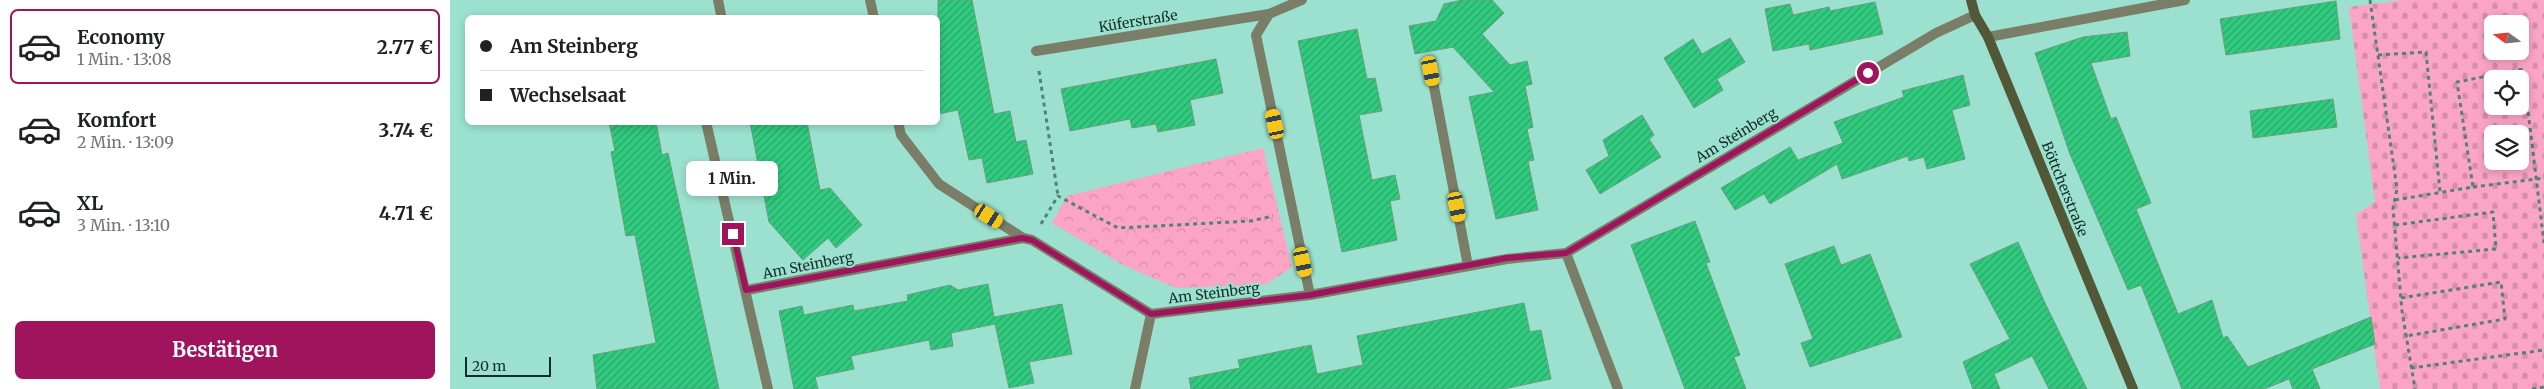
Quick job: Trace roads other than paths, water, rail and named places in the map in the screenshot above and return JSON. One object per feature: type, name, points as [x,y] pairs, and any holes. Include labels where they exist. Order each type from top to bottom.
[{"type":"main road","name":"Böttcherstraße","points":[[1971,0],[1974,15],[1988,37],[2133,389]]},
{"type":"street","points":[[718,0],[720,15]]},
{"type":"street","points":[[870,0],[873,15]]},
{"type":"street","name":"Küferstraße","points":[[1036,51],[1269,14],[1302,0]]},
{"type":"street","points":[[1988,37],[2185,0]]},
{"type":"street","points":[[1269,14],[1256,35],[1310,295]]},
{"type":"street","name":"Am Steinberg","points":[[899,125],[901,135],[939,184],[1151,314],[1310,295],[1507,258],[1566,253],[1936,33],[1974,15]]},
{"type":"street","points":[[1431,71],[1468,266]]},
{"type":"street","points":[[707,125],[768,389]]},
{"type":"street","name":"Am Steinberg","points":[[746,290],[1027,239]]},
{"type":"street","points":[[1566,253],[1618,389]]},
{"type":"street","points":[[1135,389],[1151,314]]}]
